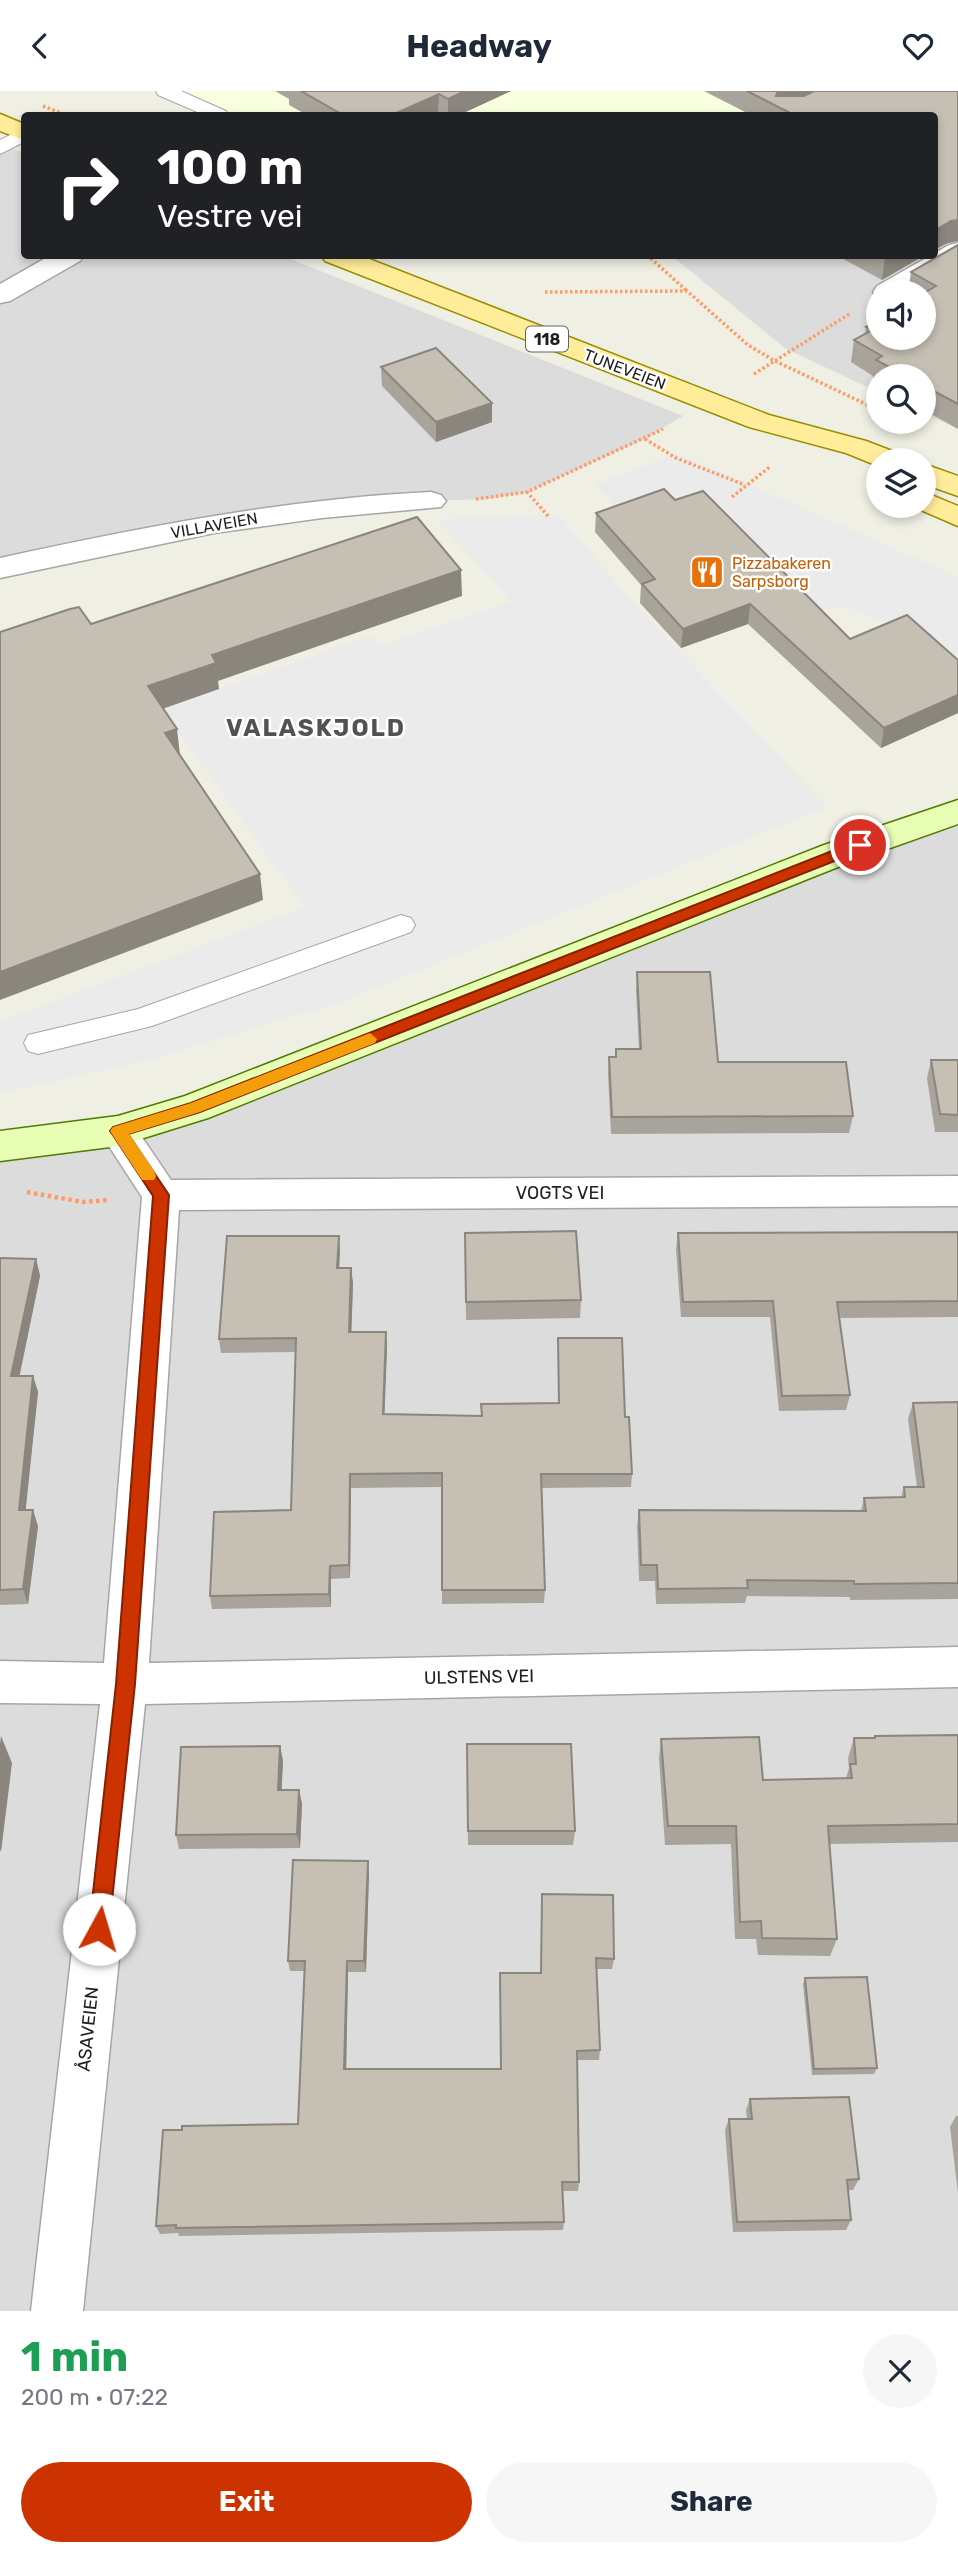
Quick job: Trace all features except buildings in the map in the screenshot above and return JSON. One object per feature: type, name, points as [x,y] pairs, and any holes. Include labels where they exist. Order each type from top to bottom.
[{"type":"main road","points":[[0,121],[21,132]]},
{"type":"main road","name":"TUNEVEIEN","points":[[344,259],[759,421],[866,451]]},
{"type":"main road","name":"TUNEVEIEN","points":[[759,421],[866,476]]},
{"type":"main road","points":[[936,478],[958,487]]},
{"type":"main road","points":[[936,507],[958,517]]},
{"type":"street","points":[[909,280],[958,251]]},
{"type":"street","points":[[0,295],[64,259]]},
{"type":"street","name":"VILLAVEIEN","points":[[0,568],[111,543],[261,517],[387,502],[431,501]]},
{"type":"street","points":[[0,1146],[118,1131],[195,1108],[836,853],[958,812]]},
{"type":"street","points":[[118,1131],[161,1195]]},
{"type":"street","name":"VOGTS VEI","points":[[161,1195],[958,1191]]},
{"type":"street","name":"ÅSAVEIEN","points":[[57,2311],[125,1684],[161,1195]]},
{"type":"street","name":"ULSTENS VEI","points":[[0,1682],[125,1684],[958,1667]]},
{"type":"lane","points":[[166,91],[212,112]]},
{"type":"lane","points":[[0,148],[21,135]]},
{"type":"lane","points":[[38,1043],[142,1020],[401,925]]},
{"type":"path","points":[[651,259],[748,345],[773,360],[866,404]]},
{"type":"path","points":[[534,293],[687,291]]},
{"type":"path","points":[[754,374],[866,305]]},
{"type":"path","points":[[548,516],[527,492],[663,429]]},
{"type":"path","points":[[645,439],[676,459],[745,485]]},
{"type":"path","points":[[732,497],[773,464]]},
{"type":"path","points":[[21,1192],[83,1202],[161,1195]]},
{"type":"shaded area","points":[[151,91],[855,91],[814,112],[192,112]]},
{"type":"shaded area","points":[[958,91],[958,429],[936,419],[936,364],[866,364],[866,386],[786,349],[676,259],[938,259],[937,112]]},
{"type":"shaded area","points":[[0,143],[21,152],[21,259],[290,259],[683,416],[645,439],[527,492],[489,499],[387,502],[0,570]]},
{"type":"shaded area","points":[[678,453],[958,577],[958,680],[899,630],[849,608],[797,611],[624,515],[595,485]]},
{"type":"shaded area","points":[[515,514],[560,516],[632,601],[827,807],[338,1003],[145,1061],[5,1092],[0,1084],[0,1021],[305,907],[161,709],[370,636],[382,646],[510,601],[437,520]]},
{"type":"shaded area","points":[[958,812],[958,2311],[0,2311],[0,1146],[118,1131]]},
{"type":"slow traffic","points":[[148,1176],[118,1131],[195,1108],[370,1039]]},
{"type":"place","name":"Pizzabakeren Sarpsborg","points":[[707,572]]},
{"type":"district","name":"VALASKJOLD","points":[[316,728]]},
{"type":"route","points":[[99,1929],[125,1684],[161,1195],[118,1131],[195,1108],[860,845]]}]
